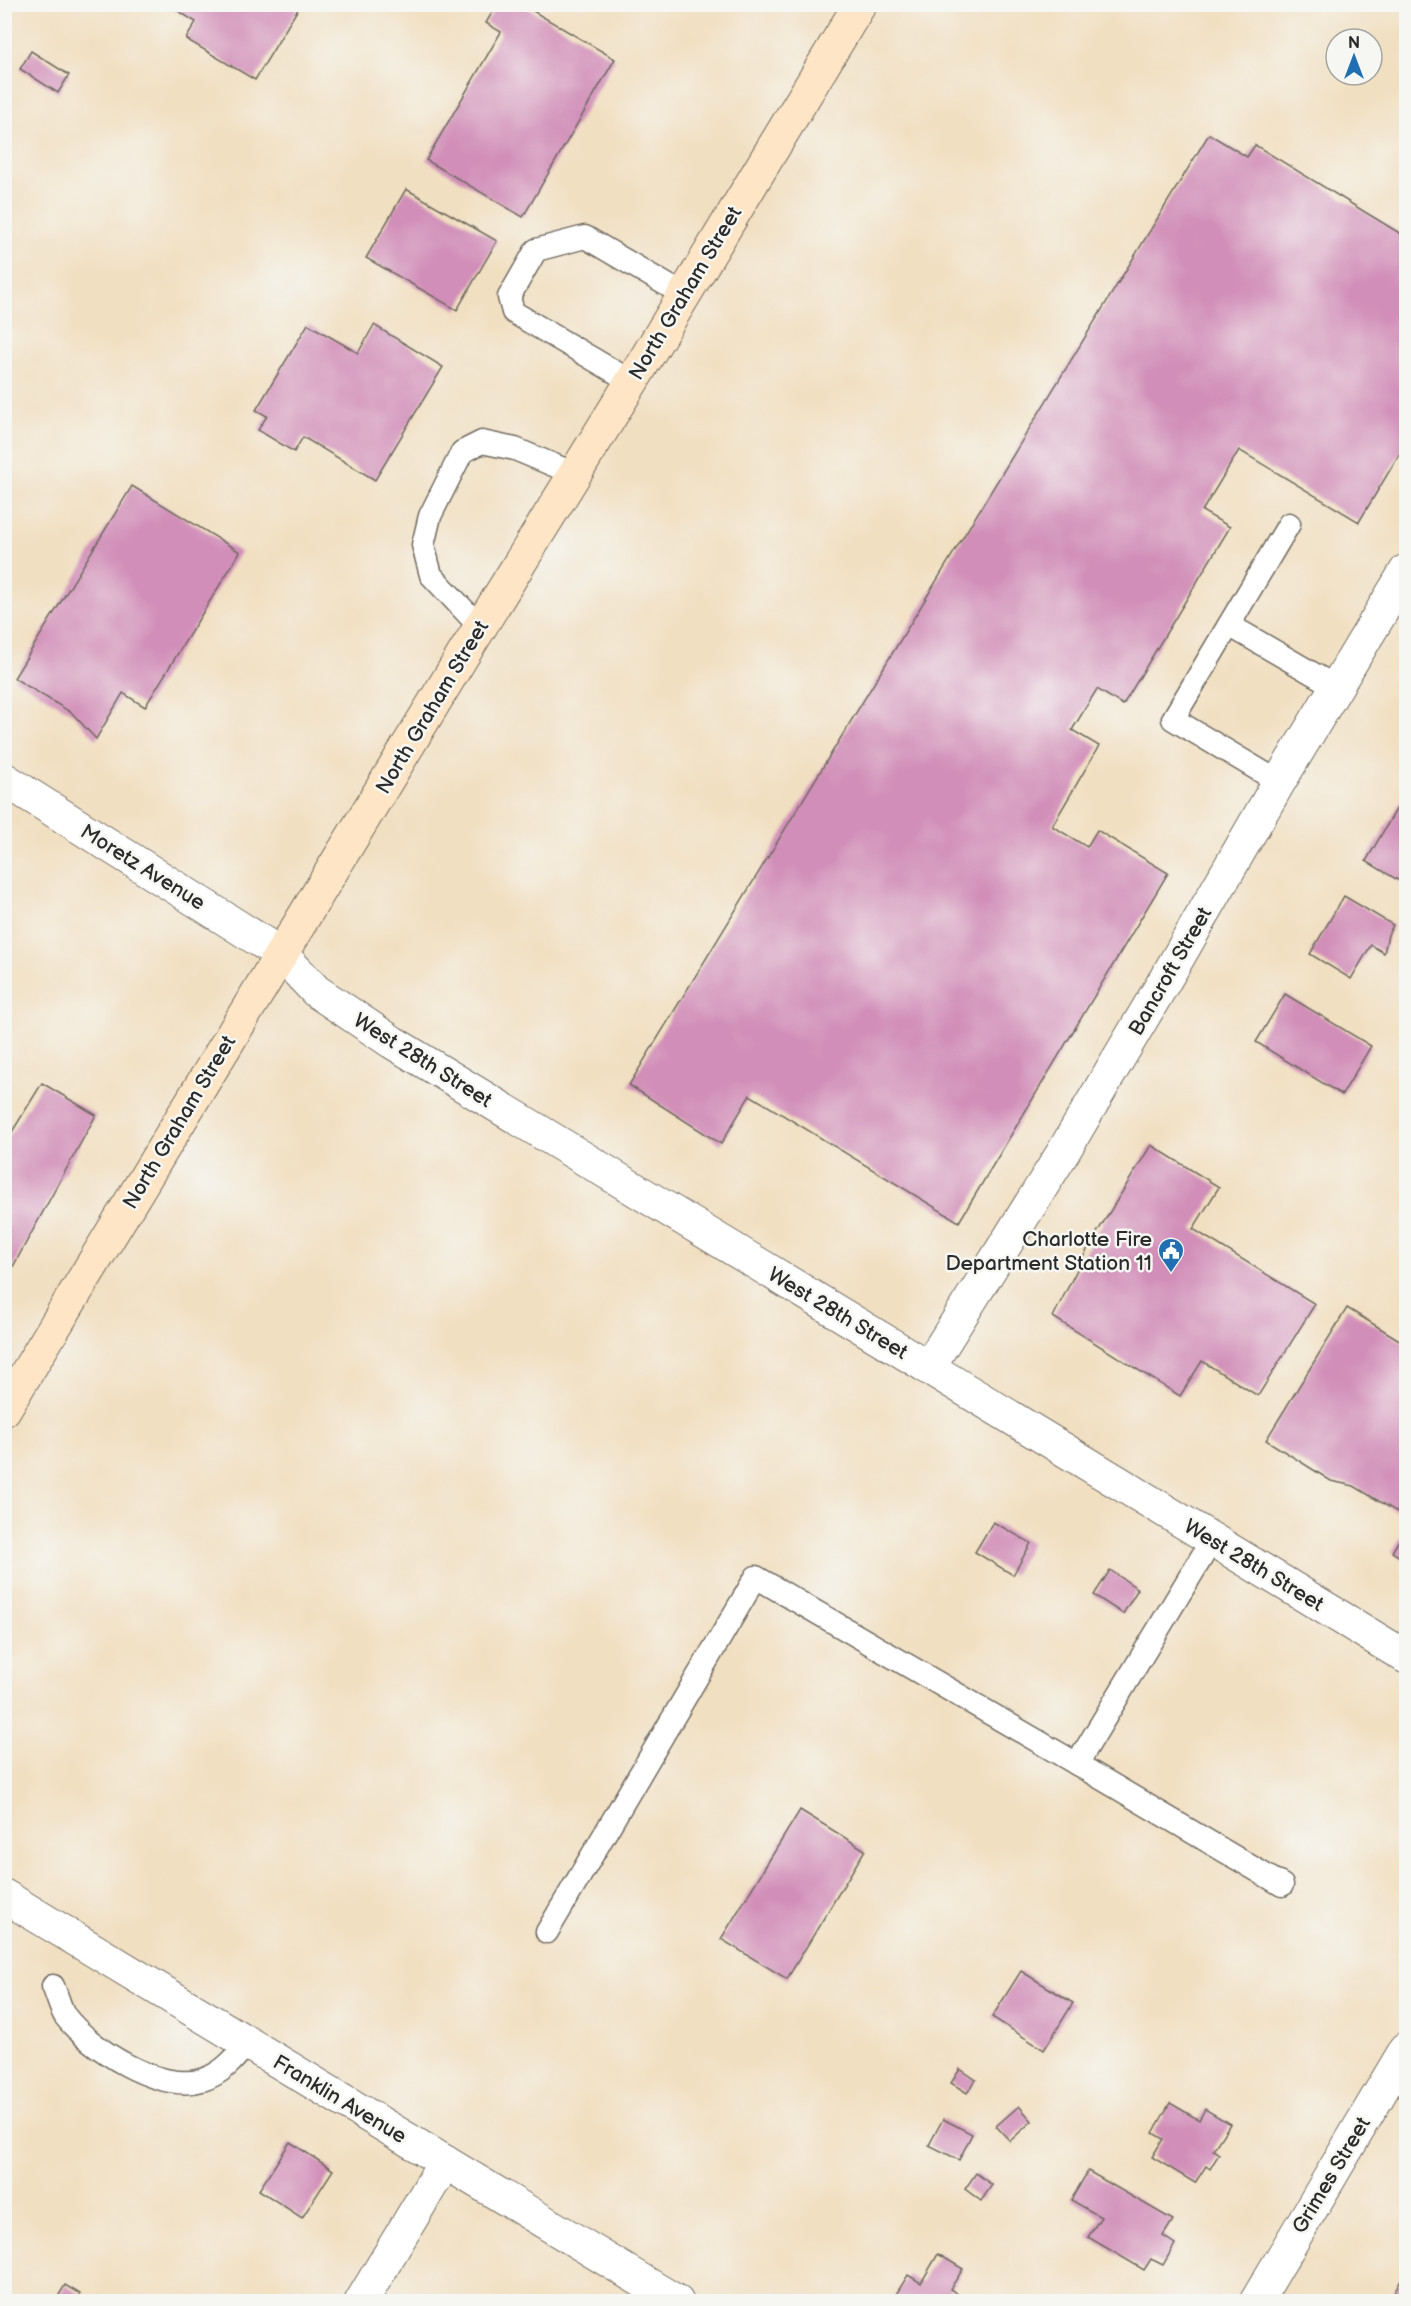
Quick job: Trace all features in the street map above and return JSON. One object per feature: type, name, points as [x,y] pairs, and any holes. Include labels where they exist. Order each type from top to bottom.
[{"type":"main road","name":"North Graham Street","points":[[4,1410],[480,627],[632,382],[858,5]]},
{"type":"street","name":"Bancroft Street","points":[[928,1368],[1062,1154],[1279,782],[1407,571]]},
{"type":"street","name":"Moretz Avenue","points":[[4,779],[281,954]]},
{"type":"street","name":"West 28th Street","points":[[281,954],[316,991],[392,1042],[1407,1657]]},
{"type":"street","name":"Franklin Avenue","points":[[4,1896],[677,2301]]},
{"type":"street","name":"Grimes Street","points":[[1256,2301],[1407,2049]]},
{"type":"street","points":[[361,2301],[445,2162]]},
{"type":"lane","points":[[632,382],[513,312],[509,297],[536,250],[585,237],[684,295]]},
{"type":"lane","points":[[480,627],[431,575],[423,545],[430,516],[462,452],[482,442],[515,449],[575,474]]},
{"type":"lane","points":[[1279,782],[1173,719],[1289,524]]},
{"type":"lane","points":[[1229,625],[1336,687]]},
{"type":"lane","points":[[1077,1764],[1212,1540]]},
{"type":"lane","points":[[547,1932],[756,1576],[1282,1885]]},
{"type":"lane","points":[[53,1986],[64,2015],[98,2048],[146,2074],[180,2083],[201,2081],[221,2071],[234,2060],[247,2043]]},
{"type":"building","points":[[167,4],[301,4],[255,80],[186,39],[196,22]]},
{"type":"building","points":[[497,4],[521,4],[615,59],[523,217],[426,160],[501,32],[486,23]]},
{"type":"building","points":[[31,51],[69,75],[58,93],[20,69]]},
{"type":"building","points":[[1209,134],[1247,157],[1255,145],[1406,237],[1406,443],[1359,522],[1239,450],[1202,511],[1230,527],[1123,705],[1097,689],[1072,730],[1099,746],[1052,826],[1087,847],[1097,830],[1168,873],[959,1222],[750,1095],[721,1144],[629,1085]]},
{"type":"building","points":[[406,189],[497,241],[457,310],[366,258]]},
{"type":"building","points":[[308,324],[358,353],[374,325],[443,367],[375,480],[303,437],[294,452],[258,430],[267,416],[256,410]]},
{"type":"building","points":[[132,486],[240,552],[145,707],[123,693],[96,739],[72,713],[14,678]]},
{"type":"building","points":[[1401,801],[1406,804],[1406,885],[1366,861]]},
{"type":"building","points":[[1344,896],[1393,925],[1384,953],[1371,945],[1351,979],[1310,954]]},
{"type":"building","points":[[1285,994],[1371,1046],[1342,1095],[1256,1042]]},
{"type":"building","points":[[42,1083],[96,1115],[4,1283],[4,1145]]},
{"type":"building","name":"Charlotte Fire Department Station 11","points":[[1151,1145],[1219,1187],[1193,1229],[1315,1304],[1258,1396],[1202,1361],[1180,1396],[1053,1317],[1090,1244]]},
{"type":"building","points":[[1347,1308],[1406,1344],[1406,1495],[1397,1512],[1354,1486],[1331,1481],[1266,1440]]},
{"type":"building","points":[[993,1522],[1031,1543],[1013,1575],[975,1552]]},
{"type":"building","points":[[1406,1528],[1406,1561],[1392,1552]]},
{"type":"building","points":[[1110,1570],[1138,1589],[1123,1614],[1094,1595]]},
{"type":"building","points":[[800,1810],[865,1850],[787,1979],[721,1939]]},
{"type":"building","points":[[1021,1971],[1073,2003],[1044,2050],[992,2017]]},
{"type":"building","points":[[960,2069],[976,2080],[967,2093],[951,2083]]},
{"type":"building","points":[[1170,2103],[1199,2120],[1205,2109],[1230,2124],[1213,2150],[1219,2154],[1210,2169],[1206,2166],[1195,2183],[1152,2157],[1163,2139],[1153,2133]]},
{"type":"building","points":[[1019,2106],[1032,2121],[1010,2141],[996,2126]]},
{"type":"building","points":[[943,2119],[972,2134],[959,2160],[929,2145]]},
{"type":"building","points":[[290,2142],[333,2170],[302,2218],[259,2190]]},
{"type":"building","points":[[1088,2171],[1173,2220],[1163,2236],[1175,2244],[1163,2265],[1151,2259],[1144,2270],[1088,2237],[1101,2217],[1071,2200]]},
{"type":"building","points":[[976,2173],[992,2185],[981,2201],[965,2189]]},
{"type":"building","points":[[938,2254],[963,2269],[950,2289],[970,2302],[904,2302],[895,2296],[908,2275],[921,2283]]},
{"type":"building","points":[[1406,2270],[1406,2302],[1403,2302],[1392,2296]]},
{"type":"building","points":[[65,2285],[80,2294],[75,2302],[56,2300]]},
{"type":"place","name":"Charlotte Fire Department Station 11","points":[[1171,1274]]}]
